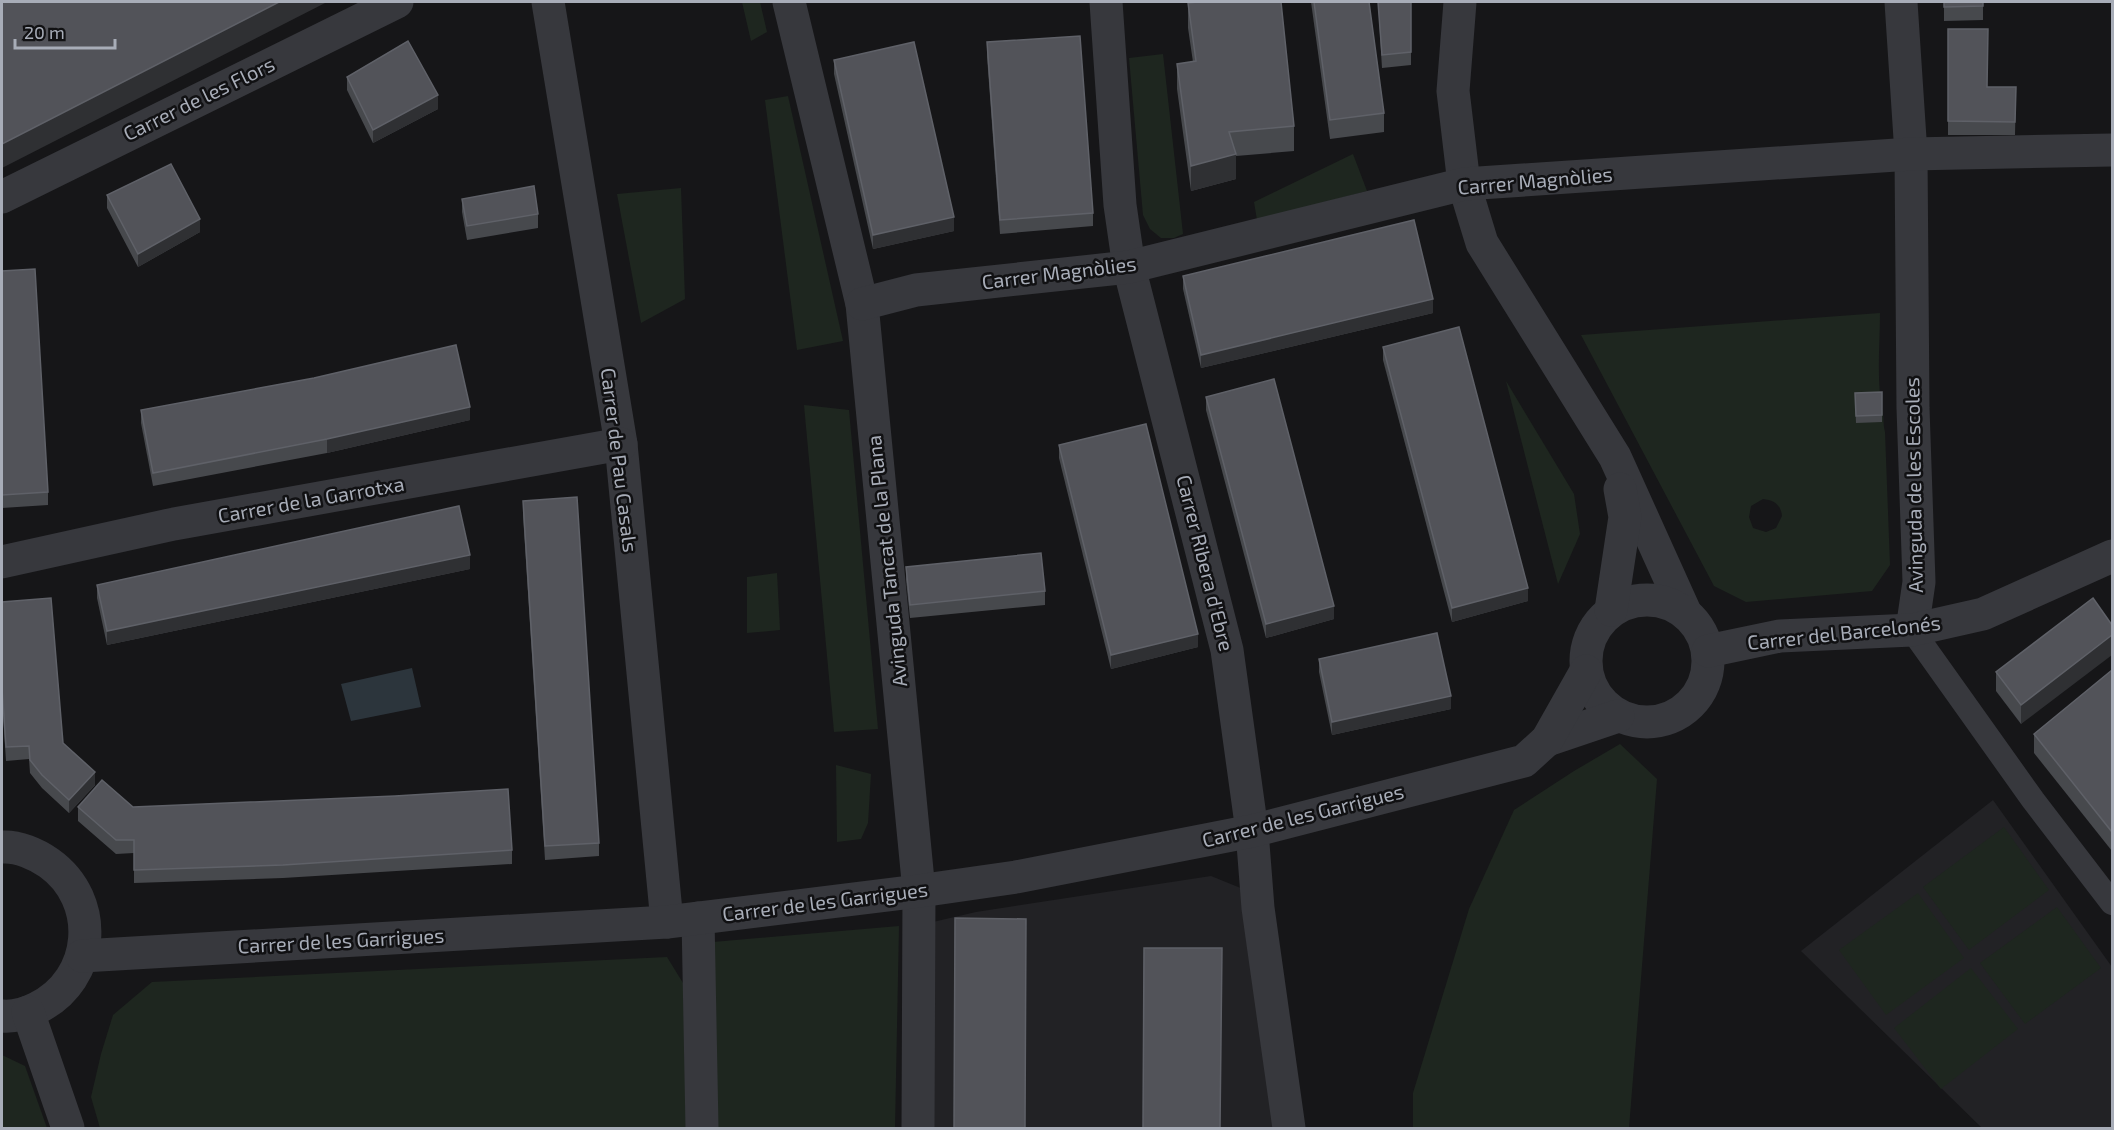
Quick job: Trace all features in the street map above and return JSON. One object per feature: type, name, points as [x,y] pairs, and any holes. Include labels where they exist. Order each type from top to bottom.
[{"type":"street","name":"Carrer de les Flors","points":[[2,197],[397,2]]},
{"type":"street","name":"Carrer de Pau Casals","points":[[548,2],[621,444],[682,920],[702,1128]]},
{"type":"street","name":"Avinguda Tancat de la Plana","points":[[789,2],[862,304],[919,891],[918,1128]]},
{"type":"street","name":"Carrer Ribera d'Ebre","points":[[1106,2],[1119,205],[1129,267],[1227,650],[1252,831],[1258,908],[1289,1128]]},
{"type":"street","points":[[1460,2],[1453,91],[1464,184],[1482,243],[1615,457],[1685,612],[1700,629],[1708,651],[1708,668],[1704,684],[1695,699],[1683,711],[1668,719],[1651,723],[1618,716],[1597,697],[1586,671],[1587,648],[1596,627],[1611,610],[1636,600],[1661,601],[1685,612]]},
{"type":"street","name":"Avinguda de les Escoles","points":[[1901,2],[1911,154],[1913,408],[1919,582],[1912,630]]},
{"type":"street","name":"Carrer Magnòlies","points":[[862,304],[916,290],[1129,267],[1464,184],[1911,154],[2112,150]]},
{"type":"street","name":"Carrer de la Garrotxa","points":[[2,562],[174,524],[621,444]]},
{"type":"street","points":[[1611,610],[1625,517],[1615,457]]},
{"type":"street","name":"Carrer del Barcelonés","points":[[1708,651],[1780,636],[1912,630],[1983,614],[2112,556]]},
{"type":"street","points":[[1912,630],[2033,800],[2112,903]]},
{"type":"street","name":"Carrer de les Garrigues","points":[[82,956],[682,920],[1016,877],[1252,831],[1524,761],[1547,740],[1586,671]]},
{"type":"street","name":"Carrer de les Garrigues","points":[[1547,740],[1618,716]]},
{"type":"street","points":[[2,847],[37,854],[61,872],[78,897],[86,926],[82,956],[74,975],[62,991],[46,1003],[15,1014],[68,1128]]},
{"type":"shaded area","points":[[742,2],[760,2],[767,32],[751,41]]},
{"type":"shaded area","points":[[1163,54],[1183,234],[1174,238],[1161,238],[1150,229],[1143,215],[1129,58]]},
{"type":"shaded area","points":[[788,96],[843,341],[797,350],[765,100]]},
{"type":"shaded area","points":[[1353,154],[1367,191],[1257,220],[1254,202]]},
{"type":"shaded area","points":[[681,188],[685,299],[641,323],[617,194]]},
{"type":"shaded area","points":[[1880,313],[1879,376],[1885,432],[1890,565],[1872,591],[1746,602],[1714,586],[1581,335]],"holes":[[[1763,499],[1778,506],[1782,516],[1776,528],[1766,532],[1753,528],[1749,517],[1751,506]]]},
{"type":"shaded area","points":[[1506,381],[1574,494],[1580,534],[1558,584]]},
{"type":"shaded area","points":[[804,405],[849,410],[878,729],[834,732]]},
{"type":"shaded area","points":[[777,573],[780,630],[747,633],[747,577]]},
{"type":"shaded area","points":[[412,668],[421,707],[351,721],[341,684]]},
{"type":"shaded area","points":[[1620,744],[1657,779],[1629,1128],[1413,1128],[1413,1093],[1469,909],[1514,810]]},
{"type":"shaded area","points":[[836,765],[871,774],[868,823],[861,839],[837,842]]},
{"type":"shaded area","points":[[1993,800],[2112,967],[2112,1128],[1982,1128],[1801,951]]},
{"type":"shaded area","points":[[2004,827],[2049,890],[1969,950],[1923,887]]},
{"type":"shaded area","points":[[1211,876],[1248,891],[1281,1128],[919,1128],[920,925],[976,912]]},
{"type":"shaded area","points":[[1918,893],[1964,958],[1886,1015],[1839,950]]},
{"type":"shaded area","points":[[2057,907],[2101,968],[2025,1024],[1980,963]]},
{"type":"shaded area","points":[[899,926],[895,1128],[718,1128],[713,942]]},
{"type":"shaded area","points":[[667,957],[683,983],[688,1128],[100,1128],[91,1097],[113,1015],[152,982]]},
{"type":"shaded area","points":[[1971,968],[2018,1029],[1941,1089],[1894,1028]]},
{"type":"shaded area","points":[[2,1055],[25,1066],[47,1128],[2,1128]]},
{"type":"building","points":[[2,2],[279,2],[2,144]]},
{"type":"building","points":[[1281,2],[1294,126],[1229,132],[1236,154],[1191,166],[1177,64],[1196,61],[1188,3]]},
{"type":"building","points":[[1314,2],[1369,2],[1384,113],[1330,120]]},
{"type":"building","points":[[1378,2],[1411,2],[1411,52],[1382,55]]},
{"type":"building","points":[[1944,2],[1983,2],[1983,6],[1944,7]]},
{"type":"building","points":[[1948,29],[1988,29],[1987,87],[2016,87],[2015,122],[1948,121]]},
{"type":"building","points":[[1080,36],[1093,213],[1000,220],[987,42]]},
{"type":"building","points":[[408,41],[438,95],[373,130],[347,77]]},
{"type":"building","points":[[914,42],[954,217],[873,235],[834,60]]},
{"type":"building","points":[[171,164],[200,219],[138,254],[107,195]]},
{"type":"building","points":[[534,186],[538,214],[467,226],[462,199]]},
{"type":"building","points":[[1414,220],[1433,299],[1201,355],[1183,276]]},
{"type":"building","points":[[35,269],[48,492],[2,495],[2,271]]},
{"type":"building","points":[[1459,327],[1528,588],[1452,608],[1383,347]]},
{"type":"building","points":[[456,345],[470,407],[327,439],[153,473],[141,410],[314,378]]},
{"type":"building","points":[[1274,379],[1334,606],[1266,624],[1206,397]]},
{"type":"building","points":[[1882,392],[1882,415],[1856,416],[1855,393]]},
{"type":"building","points":[[1146,424],[1198,634],[1111,655],[1059,445]]},
{"type":"building","points":[[577,497],[599,843],[545,846],[523,501]]},
{"type":"building","points":[[459,506],[470,555],[107,631],[97,585]]},
{"type":"building","points":[[1041,553],[1045,591],[910,605],[906,567]]},
{"type":"building","points":[[51,598],[63,743],[95,772],[69,800],[42,775],[30,760],[29,746],[6,747],[2,688],[2,602]]},
{"type":"building","points":[[2093,598],[2112,625],[2112,635],[2021,705],[1996,672]]},
{"type":"building","points":[[1437,633],[1451,696],[1332,722],[1319,659]]},
{"type":"building","points":[[2112,670],[2112,832],[2034,734]]},
{"type":"building","points":[[102,780],[133,807],[508,789],[512,850],[283,865],[134,870],[134,840],[116,840],[78,807]]},
{"type":"building","points":[[955,918],[1026,919],[1025,1128],[954,1128]]},
{"type":"building","points":[[1144,948],[1222,948],[1220,1128],[1143,1128]]}]
